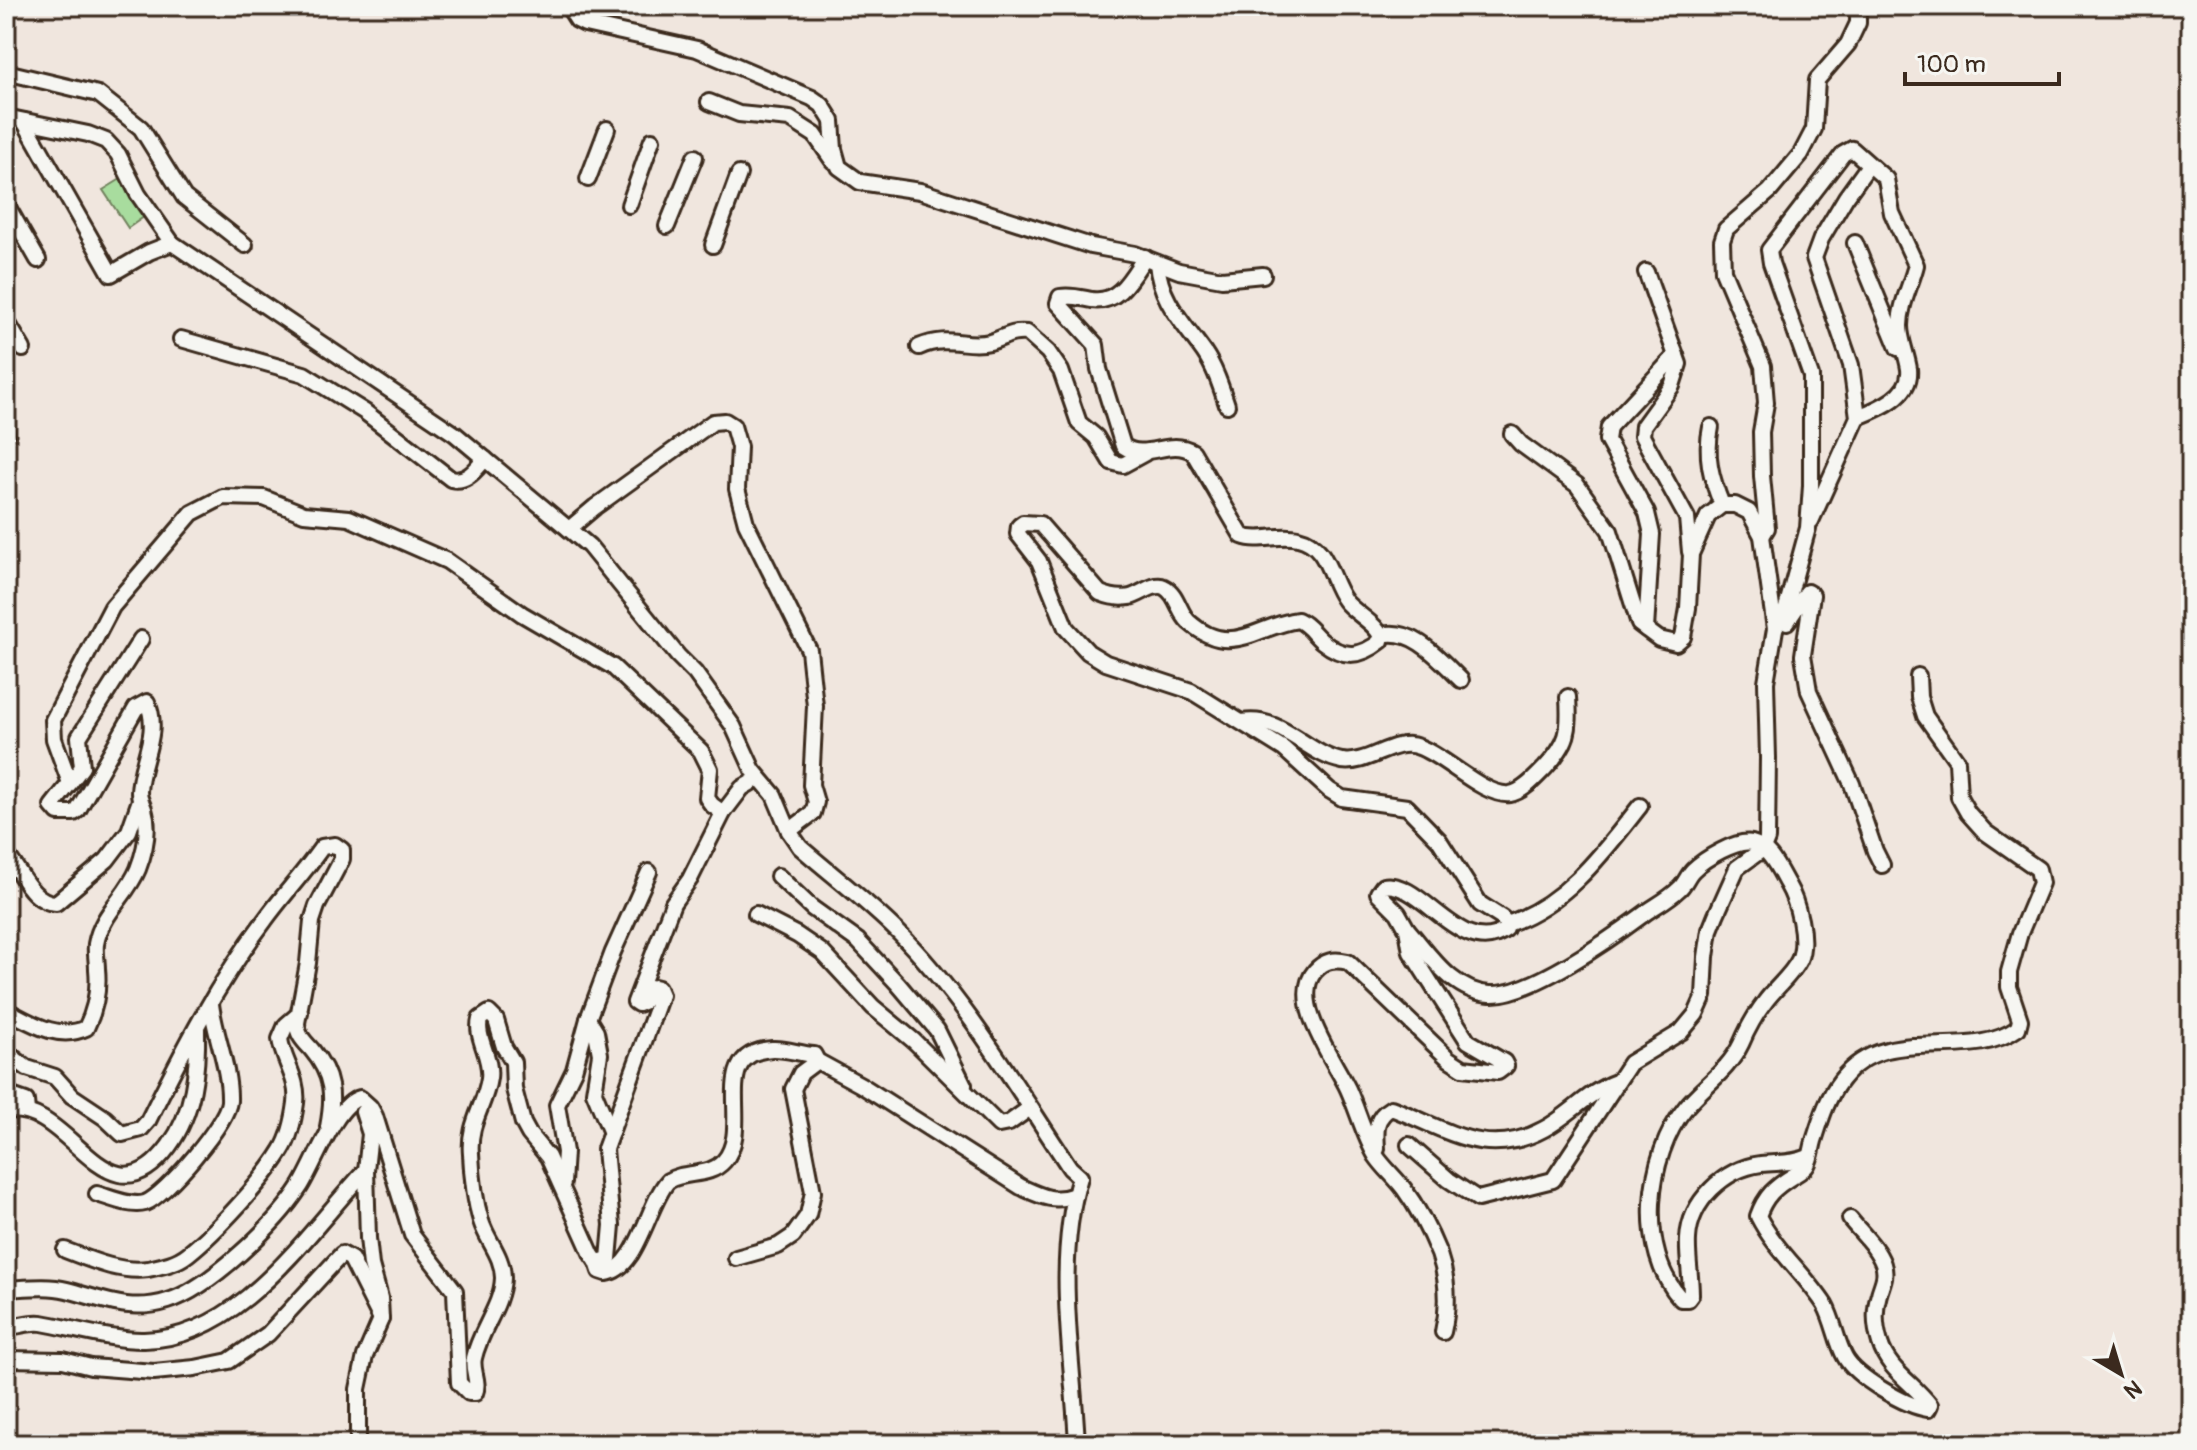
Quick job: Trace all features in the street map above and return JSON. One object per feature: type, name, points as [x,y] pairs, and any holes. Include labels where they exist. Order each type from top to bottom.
[{"type":"street","points":[[568,6],[577,20],[585,24],[697,49],[812,98],[822,105],[832,121],[839,167]]},
{"type":"street","points":[[1762,536],[1767,528],[1762,476],[1761,432],[1766,403],[1763,366],[1723,271],[1722,241],[1726,229],[1770,191],[1801,154],[1814,129],[1817,80],[1848,44],[1858,23],[1858,6]]},
{"type":"street","points":[[6,72],[98,94],[141,128],[184,197],[245,245]]},
{"type":"street","points":[[709,102],[739,114],[790,119],[815,135],[831,160],[860,182],[920,191],[1179,271],[1222,279],[1263,275]]},
{"type":"street","points":[[6,117],[88,134],[106,141],[118,154],[138,194],[172,243],[455,434],[589,546],[695,673],[733,726],[759,778],[774,795],[789,831],[800,847],[896,930],[929,966],[995,1055],[1070,1168],[1080,1177],[1067,1233],[1066,1274],[1077,1444]]},
{"type":"street","points":[[24,121],[111,274],[172,243]]},
{"type":"street","points":[[588,179],[607,129]]},
{"type":"street","points":[[629,205],[652,140]]},
{"type":"street","points":[[1808,528],[1812,471],[1811,376],[1769,250],[1843,154],[1852,149],[1886,179],[1892,213],[1916,265],[1900,327],[1910,373],[1904,390],[1882,408],[1858,417]]},
{"type":"street","points":[[667,226],[695,157]]},
{"type":"street","points":[[1775,629],[1785,612],[1808,528],[1858,417],[1851,365],[1814,258],[1821,239],[1869,165]]},
{"type":"street","points":[[713,245],[739,174]]},
{"type":"street","points":[[6,204],[38,260]]},
{"type":"street","points":[[1855,243],[1910,373]]},
{"type":"street","points":[[1151,260],[1166,299],[1206,355],[1227,405]]},
{"type":"street","points":[[1146,453],[1132,452],[1123,446],[1099,369],[1096,345],[1058,303],[1060,297],[1068,295],[1099,301],[1115,297],[1151,260]]},
{"type":"street","points":[[1512,434],[1577,485],[1610,531],[1639,624],[1659,639],[1676,643],[1683,637],[1688,608],[1691,554],[1687,518],[1642,436],[1643,426],[1672,386],[1679,364],[1646,272]]},
{"type":"street","points":[[7,326],[23,349]]},
{"type":"street","points":[[919,347],[943,340],[985,343],[1008,333],[1027,333],[1048,352],[1061,371],[1079,423],[1096,437],[1111,462],[1123,465],[1146,453],[1172,446],[1183,447],[1193,452],[1242,536],[1251,540],[1300,538],[1313,546],[1327,560],[1342,598],[1382,635],[1381,641],[1368,652],[1353,656],[1339,652],[1298,620],[1229,641],[1216,638],[1185,619],[1163,586],[1155,586],[1127,598],[1111,597],[1100,593],[1040,524],[1023,523],[1019,526],[1018,534],[1039,561],[1066,628],[1088,652],[1106,663],[1191,691],[1284,749],[1342,798],[1407,807],[1439,840],[1480,904],[1507,924]]},
{"type":"street","points":[[181,339],[304,374],[348,400],[451,479],[459,481],[467,478],[485,459]]},
{"type":"street","points":[[1646,629],[1652,534],[1647,513],[1607,440],[1609,427],[1676,355]]},
{"type":"street","points":[[569,529],[713,422],[725,421],[733,426],[739,447],[737,489],[746,523],[809,650],[815,706],[811,785],[816,802],[813,813],[789,831]]},
{"type":"street","points":[[1711,427],[1707,445],[1710,476],[1722,505]]},
{"type":"street","points":[[6,430],[6,438]]},
{"type":"street","points":[[70,783],[54,739],[53,720],[112,607],[192,513],[223,497],[264,498],[304,514],[349,518],[447,561],[522,614],[613,667],[701,751],[710,769],[707,798],[723,813]]},
{"type":"street","points":[[1409,1145],[1449,1180],[1478,1199],[1553,1180],[1616,1082],[1640,1054],[1674,1037],[1696,1014],[1704,996],[1706,957],[1713,922],[1737,868],[1763,849],[1767,839],[1766,682],[1775,629],[1762,536],[1749,512],[1735,505],[1722,505],[1708,516],[1691,554]]},
{"type":"street","points":[[1775,629],[1787,622],[1807,592],[1812,595],[1803,655],[1809,691],[1852,784],[1882,865]]},
{"type":"street","points":[[1382,635],[1402,635],[1424,646],[1461,680]]},
{"type":"street","points":[[6,854],[32,890],[48,903],[56,903],[107,860],[129,831],[140,799],[141,778],[150,750],[147,702],[140,703],[132,714],[78,810],[58,813],[52,806],[82,767],[79,737],[141,639]]},
{"type":"street","points":[[1850,1219],[1884,1266],[1885,1280],[1879,1294],[1875,1322],[1880,1345],[1888,1362],[1930,1405],[1928,1409],[1918,1408],[1885,1390],[1850,1365],[1826,1307],[1767,1233],[1758,1216],[1773,1188],[1807,1167],[1829,1097],[1843,1077],[1862,1060],[1890,1047],[1966,1044],[2008,1036],[2018,1028],[2020,1020],[2009,987],[2009,972],[2020,933],[2041,883],[2038,869],[1985,832],[1968,813],[1959,797],[1957,761],[1925,716],[1919,697],[1918,676]]},
{"type":"street","points":[[1242,722],[1258,719],[1297,737],[1324,756],[1344,761],[1360,761],[1406,745],[1417,746],[1492,790],[1510,794],[1521,790],[1543,770],[1566,743],[1570,726],[1568,697]]},
{"type":"street","points":[[597,1262],[609,1259],[611,1249],[612,1225],[605,1149],[661,995],[654,987],[638,1004],[635,1002],[638,988],[663,934],[673,903],[690,879],[723,813],[742,788],[759,778]]},
{"type":"street","points":[[6,1010],[50,1031],[66,1034],[86,1028],[98,986],[96,945],[106,918],[136,874],[145,850],[146,823],[140,799]]},
{"type":"street","points":[[1507,924],[1530,916],[1562,895],[1597,860],[1640,806]]},
{"type":"street","points":[[1507,924],[1499,935],[1478,935],[1457,928],[1392,884],[1383,886],[1378,893],[1455,982],[1473,992],[1494,995],[1519,988],[1590,954],[1680,889],[1691,872],[1705,860],[1741,843],[1753,843],[1763,849],[1792,892],[1802,943],[1799,960],[1764,1002],[1746,1031],[1733,1061],[1685,1108],[1668,1136],[1651,1199],[1651,1227],[1672,1289],[1681,1299],[1688,1299],[1691,1295],[1688,1236],[1696,1212],[1709,1190],[1730,1174],[1760,1164],[1784,1164],[1809,1157]]},
{"type":"street","points":[[6,1052],[27,1068],[55,1077],[72,1096],[105,1118],[122,1134],[141,1129],[148,1121],[174,1066],[265,919],[322,847],[335,845],[342,850],[342,859],[312,921],[297,1030],[326,1068],[333,1090],[324,1144]]},
{"type":"street","points":[[563,1193],[565,1152],[557,1105],[574,1070],[588,1019],[613,952],[649,872]]},
{"type":"street","points":[[778,876],[812,908],[858,941],[898,984],[937,1030],[969,1095]]},
{"type":"street","points":[[756,914],[822,952],[873,1007],[914,1041],[999,1125],[1009,1123],[1030,1108]]},
{"type":"street","points":[[1407,929],[1411,952],[1468,1041],[1506,1066],[1498,1072],[1463,1068],[1449,1059],[1348,962],[1337,959],[1323,963],[1312,975],[1310,1013],[1321,1043],[1349,1090],[1377,1158],[1405,1190],[1439,1255],[1449,1309],[1443,1332]]},
{"type":"street","points":[[97,1194],[141,1204],[153,1199],[193,1158],[227,1113],[227,1084],[211,1004]]},
{"type":"street","points":[[65,1250],[106,1265],[144,1270],[169,1264],[186,1255],[241,1201],[283,1149],[291,1128],[296,1101],[295,1082],[280,1039],[286,1025],[300,1013]]},
{"type":"street","points":[[6,1289],[67,1290],[119,1305],[166,1302],[194,1291],[267,1229],[300,1188],[341,1111],[352,1100],[360,1098],[370,1107],[412,1235],[455,1291],[459,1383],[469,1393],[475,1393],[472,1362],[503,1280],[502,1266],[481,1222],[471,1155],[471,1127],[489,1079],[489,1063],[477,1027],[486,1013],[492,1014],[496,1020],[504,1047],[513,1062],[515,1099],[523,1123],[548,1157],[600,1271],[609,1274],[625,1262],[668,1181],[678,1176],[706,1172],[725,1160],[733,1148],[737,1131],[735,1077],[747,1059],[774,1049],[814,1055],[817,1061],[861,1085],[1021,1187],[1049,1200],[1062,1200],[1075,1195]]},
{"type":"street","points":[[588,1019],[596,1032],[600,1054],[594,1092],[611,1133]]},
{"type":"street","points":[[6,1111],[27,1111],[47,1122],[95,1162],[123,1176],[135,1176],[158,1162],[186,1119],[192,1094],[197,1029]]},
{"type":"street","points":[[736,1258],[778,1246],[793,1236],[808,1215],[813,1192],[793,1089],[801,1073],[817,1061]]},
{"type":"street","points":[[1377,1158],[1375,1125],[1382,1113],[1391,1108],[1468,1141],[1504,1142],[1542,1130],[1603,1087],[1616,1082]]},
{"type":"street","points":[[6,1094],[26,1101],[27,1111]]},
{"type":"street","points":[[352,1100],[365,1115],[370,1134],[366,1170],[368,1238],[381,1319],[365,1356],[358,1389],[358,1444]]},
{"type":"street","points":[[6,1327],[38,1322],[144,1341],[181,1334],[219,1317],[297,1252],[366,1170]]},
{"type":"street","points":[[6,1359],[63,1360],[91,1367],[154,1372],[229,1361],[268,1334],[342,1254],[351,1259],[381,1319]]},
{"type":"green space","points":[[124,177],[148,214],[128,228],[103,190]]}]
